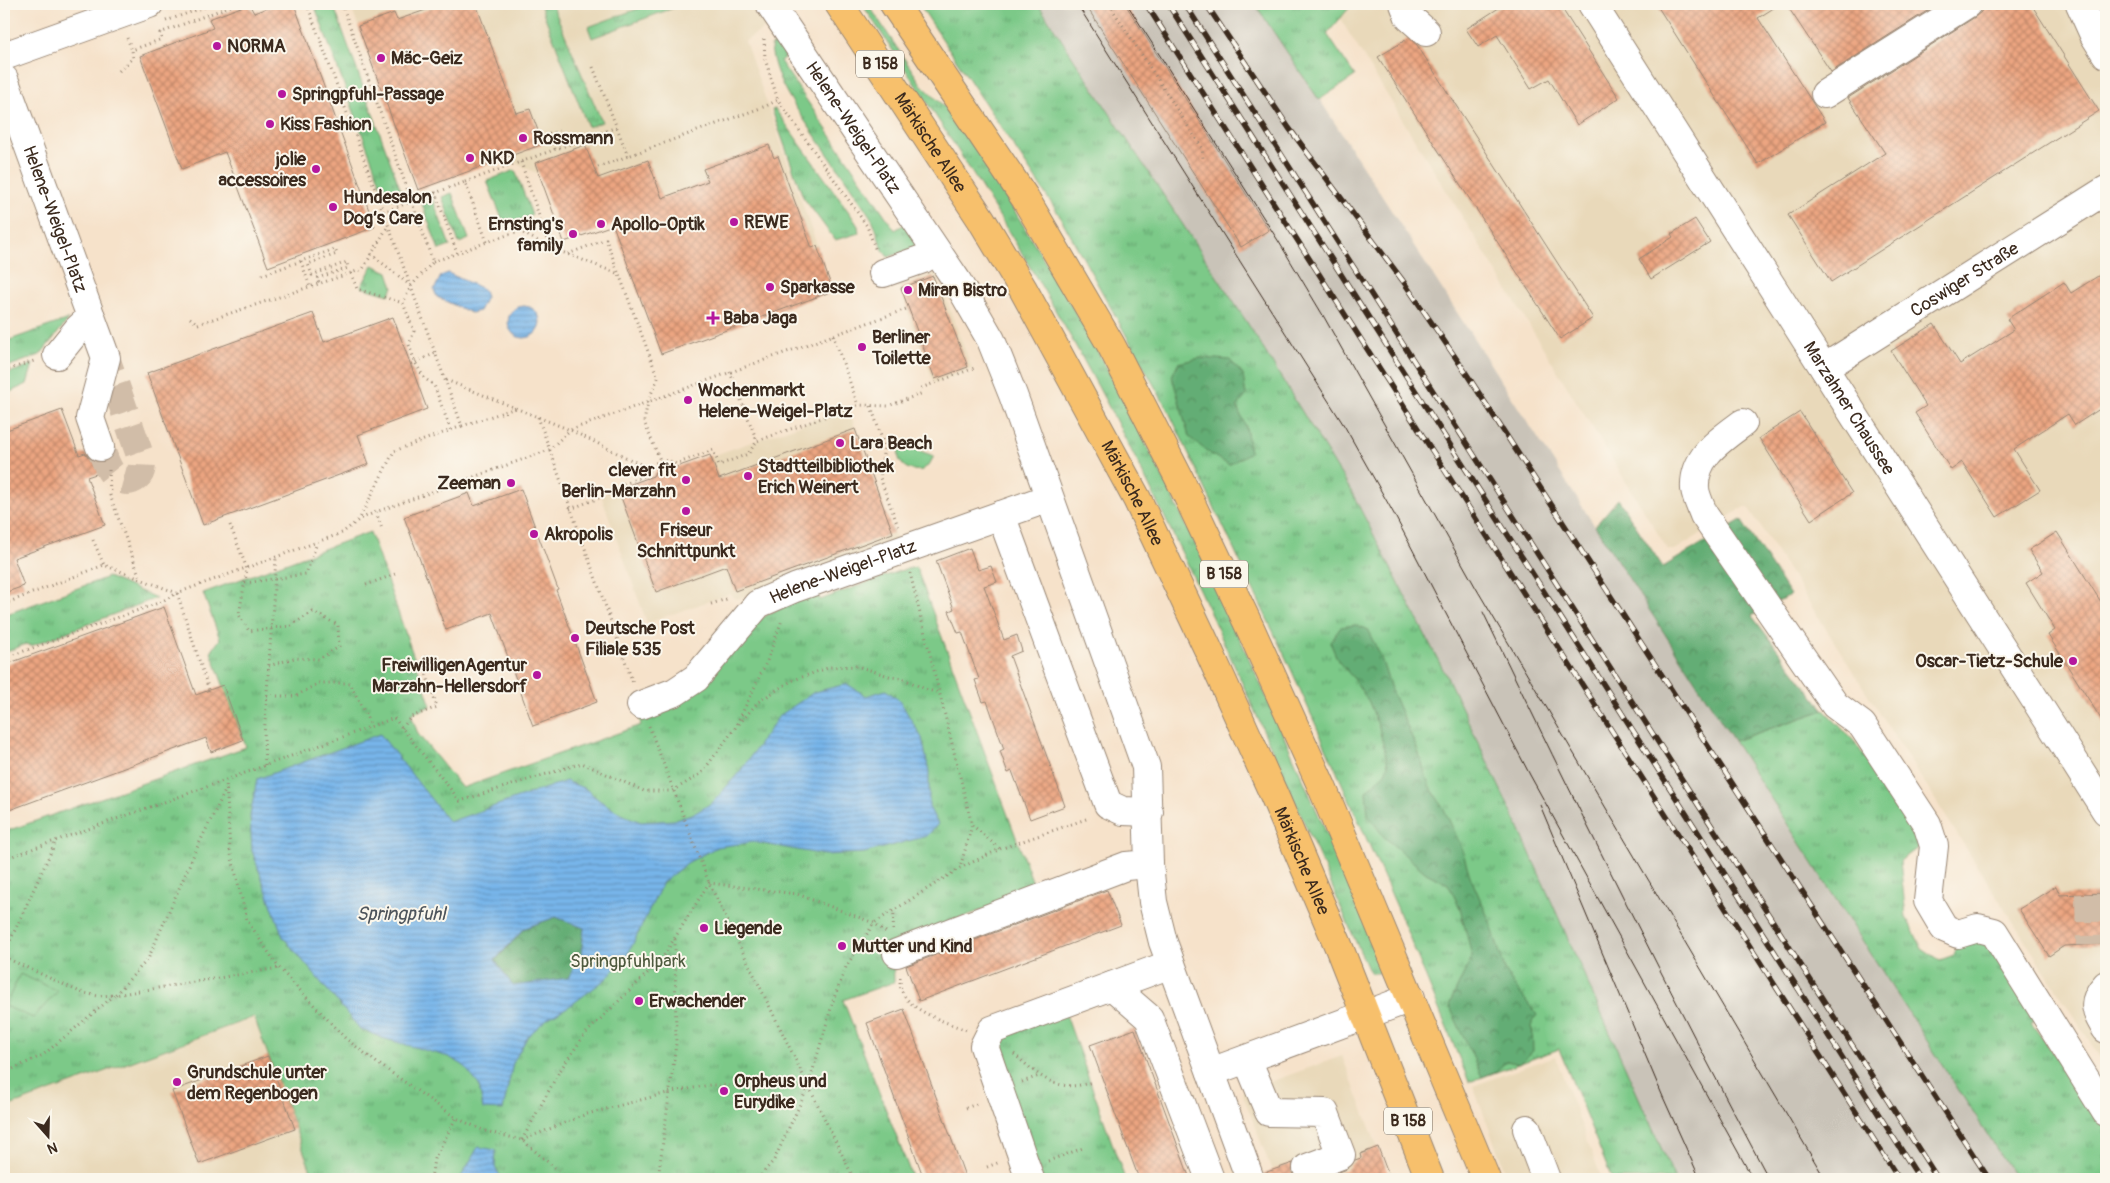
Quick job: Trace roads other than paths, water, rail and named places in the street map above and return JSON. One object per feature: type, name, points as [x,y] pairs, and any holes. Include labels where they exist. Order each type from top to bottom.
[{"type":"main road","name":"Märkische Allee","points":[[839,4],[981,219],[1023,289],[1136,498],[1208,649],[1274,795],[1366,1015],[1430,1179]]},
{"type":"main road","points":[[874,4],[920,73],[962,105]]},
{"type":"main road","name":"B 158","points":[[894,4],[1025,198],[1111,345],[1179,478],[1318,778],[1486,1179]]},
{"type":"street","name":"Helene-Weigel-Platz","points":[[771,4],[957,281],[991,340],[1013,395],[1146,767],[1149,812]]},
{"type":"street","points":[[1404,4],[1409,17],[1426,32]]},
{"type":"street","name":"Marzahner Chaussee","points":[[1592,4],[2106,811]]},
{"type":"street","points":[[1825,94],[1967,4]]},
{"type":"street","points":[[2083,4],[2094,35],[2106,54]]},
{"type":"street","points":[[4,56],[156,13]]},
{"type":"street","name":"Helene-Weigel-Platz","points":[[4,79],[106,358],[90,418],[105,458]]},
{"type":"street","name":"Coswiger Straße","points":[[1824,368],[2106,190]]},
{"type":"street","points":[[883,273],[923,259],[935,250]]},
{"type":"street","points":[[58,353],[78,329],[91,318]]},
{"type":"street","points":[[1743,423],[1712,446],[1699,464],[1695,489],[1704,515],[1835,705],[1862,725],[1927,824],[1934,846],[1928,901],[1944,928],[1958,934],[1978,928],[1994,932],[2106,1112]]},
{"type":"street","name":"Helene-Weigel-Platz","points":[[641,705],[675,692],[696,678],[758,604],[794,588],[906,557],[1001,515],[1049,498]]},
{"type":"street","points":[[1001,515],[1108,804],[1123,811],[1149,812],[1149,864],[1156,918],[1250,1179]]},
{"type":"street","points":[[895,945],[1120,868],[1149,864]]},
{"type":"street","points":[[1039,1170],[984,1046],[990,1034],[1171,964]]},
{"type":"street","points":[[2106,985],[2096,1000],[2096,1012],[2106,1029]]},
{"type":"street","points":[[1112,986],[1149,1018],[1210,1179]]},
{"type":"street","points":[[1211,1072],[1411,998]]},
{"type":"street","points":[[1247,1059],[1269,1112],[1325,1113],[1341,1155],[1307,1168]]},
{"type":"street","points":[[1527,1128],[1546,1179]]},
{"type":"water","points":[[448,273],[483,289],[486,297],[479,311],[471,313],[437,297],[434,290],[441,276]]},
{"type":"water","points":[[524,306],[530,307],[535,311],[539,316],[539,328],[535,333],[530,337],[524,338],[518,337],[513,333],[509,328],[508,322],[509,316],[513,311],[518,307]]},
{"type":"water","name":"Springpfuhl","points":[[847,684],[866,696],[886,690],[900,701],[922,738],[929,771],[929,807],[938,824],[927,836],[864,853],[825,855],[753,842],[717,847],[687,863],[663,882],[628,954],[606,979],[571,1005],[547,1019],[528,1036],[513,1063],[503,1110],[483,1109],[479,1085],[463,1065],[449,1057],[382,1038],[360,1029],[283,937],[252,851],[250,816],[257,779],[380,734],[449,822],[566,781],[586,789],[621,814],[641,822],[674,820],[697,812],[713,802],[741,770],[779,716],[814,692]],"holes":[[[556,917],[584,928],[581,956],[568,978],[513,986],[495,960],[525,928]]]},
{"type":"water","points":[[478,1147],[496,1150],[495,1167],[502,1179],[460,1179]]},
{"type":"tunnel","points":[[100,447],[108,467],[115,476],[126,481],[139,475],[142,464],[141,458],[106,358]]},
{"type":"tunnel","points":[[2089,894],[2090,945]]},
{"type":"tram line","points":[[1077,4],[1345,427],[1394,514],[1530,775],[1753,1179]]},
{"type":"tram line","points":[[1127,4],[1279,242],[1324,317],[1476,588],[1825,1179]]},
{"type":"tram line","points":[[1483,612],[1623,897],[1769,1179]]},
{"type":"tram line","points":[[1540,805],[1663,1097],[1700,1179]]},
{"type":"railway","points":[[1146,4],[1899,1179]]},
{"type":"railway","points":[[1168,4],[1920,1179]]},
{"type":"railway","points":[[1185,4],[1938,1179]]},
{"type":"railway","points":[[1206,4],[1289,128],[1403,281],[1462,367],[1989,1179]]},
{"type":"place","name":"NORMA","points":[[217,46]]},
{"type":"place","name":"Mäc-Geiz","points":[[381,58]]},
{"type":"place","name":"Springpfuhl-Passage","points":[[282,94]]},
{"type":"place","name":"Kiss Fashion","points":[[270,124]]},
{"type":"place","name":"Rossmann","points":[[523,138]]},
{"type":"place","name":"NKD","points":[[470,158]]},
{"type":"place","name":"jolie accessoires","points":[[316,169]]},
{"type":"place","name":"Hundesalon Dog’s Care","points":[[333,207]]},
{"type":"place","name":"REWE","points":[[734,222]]},
{"type":"place","name":"Apollo-Optik","points":[[601,224]]},
{"type":"place","name":"Ernsting's family","points":[[573,234]]},
{"type":"place","name":"Sparkasse","points":[[770,287]]},
{"type":"place","name":"Miran Bistro","points":[[908,290]]},
{"type":"place","name":"Baba Jaga","points":[[713,318]]},
{"type":"place","name":"Berliner Toilette","points":[[862,347]]},
{"type":"place","name":"Wochenmarkt Helene-Weigel-Platz","points":[[688,400]]},
{"type":"place","name":"Lara Beach","points":[[840,443]]},
{"type":"place","name":"Stadtteilbibliothek Erich Weinert","points":[[748,476]]},
{"type":"place","name":"clever fit Berlin-Marzahn","points":[[686,480]]},
{"type":"place","name":"Zeeman","points":[[511,483]]},
{"type":"place","name":"Friseur Schnittpunkt","points":[[686,511]]},
{"type":"place","name":"Akropolis","points":[[534,534]]},
{"type":"place","name":"Deutsche Post Filiale 535","points":[[575,638]]},
{"type":"place","name":"Oscar-Tietz-Schule","points":[[2073,661]]},
{"type":"place","name":"FreiwilligenAgentur Marzahn-Hellersdorf","points":[[537,675]]},
{"type":"place","name":"Liegende","points":[[704,928]]},
{"type":"place","name":"Mutter und Kind","points":[[842,946]]},
{"type":"place","name":"Erwachender","points":[[639,1001]]},
{"type":"place","name":"Grundschule unter dem Regenbogen","points":[[177,1082]]},
{"type":"place","name":"Orpheus und Eurydike","points":[[724,1091]]},
{"type":"park label","name":"Springpfuhlpark","points":[[628,961]]}]
